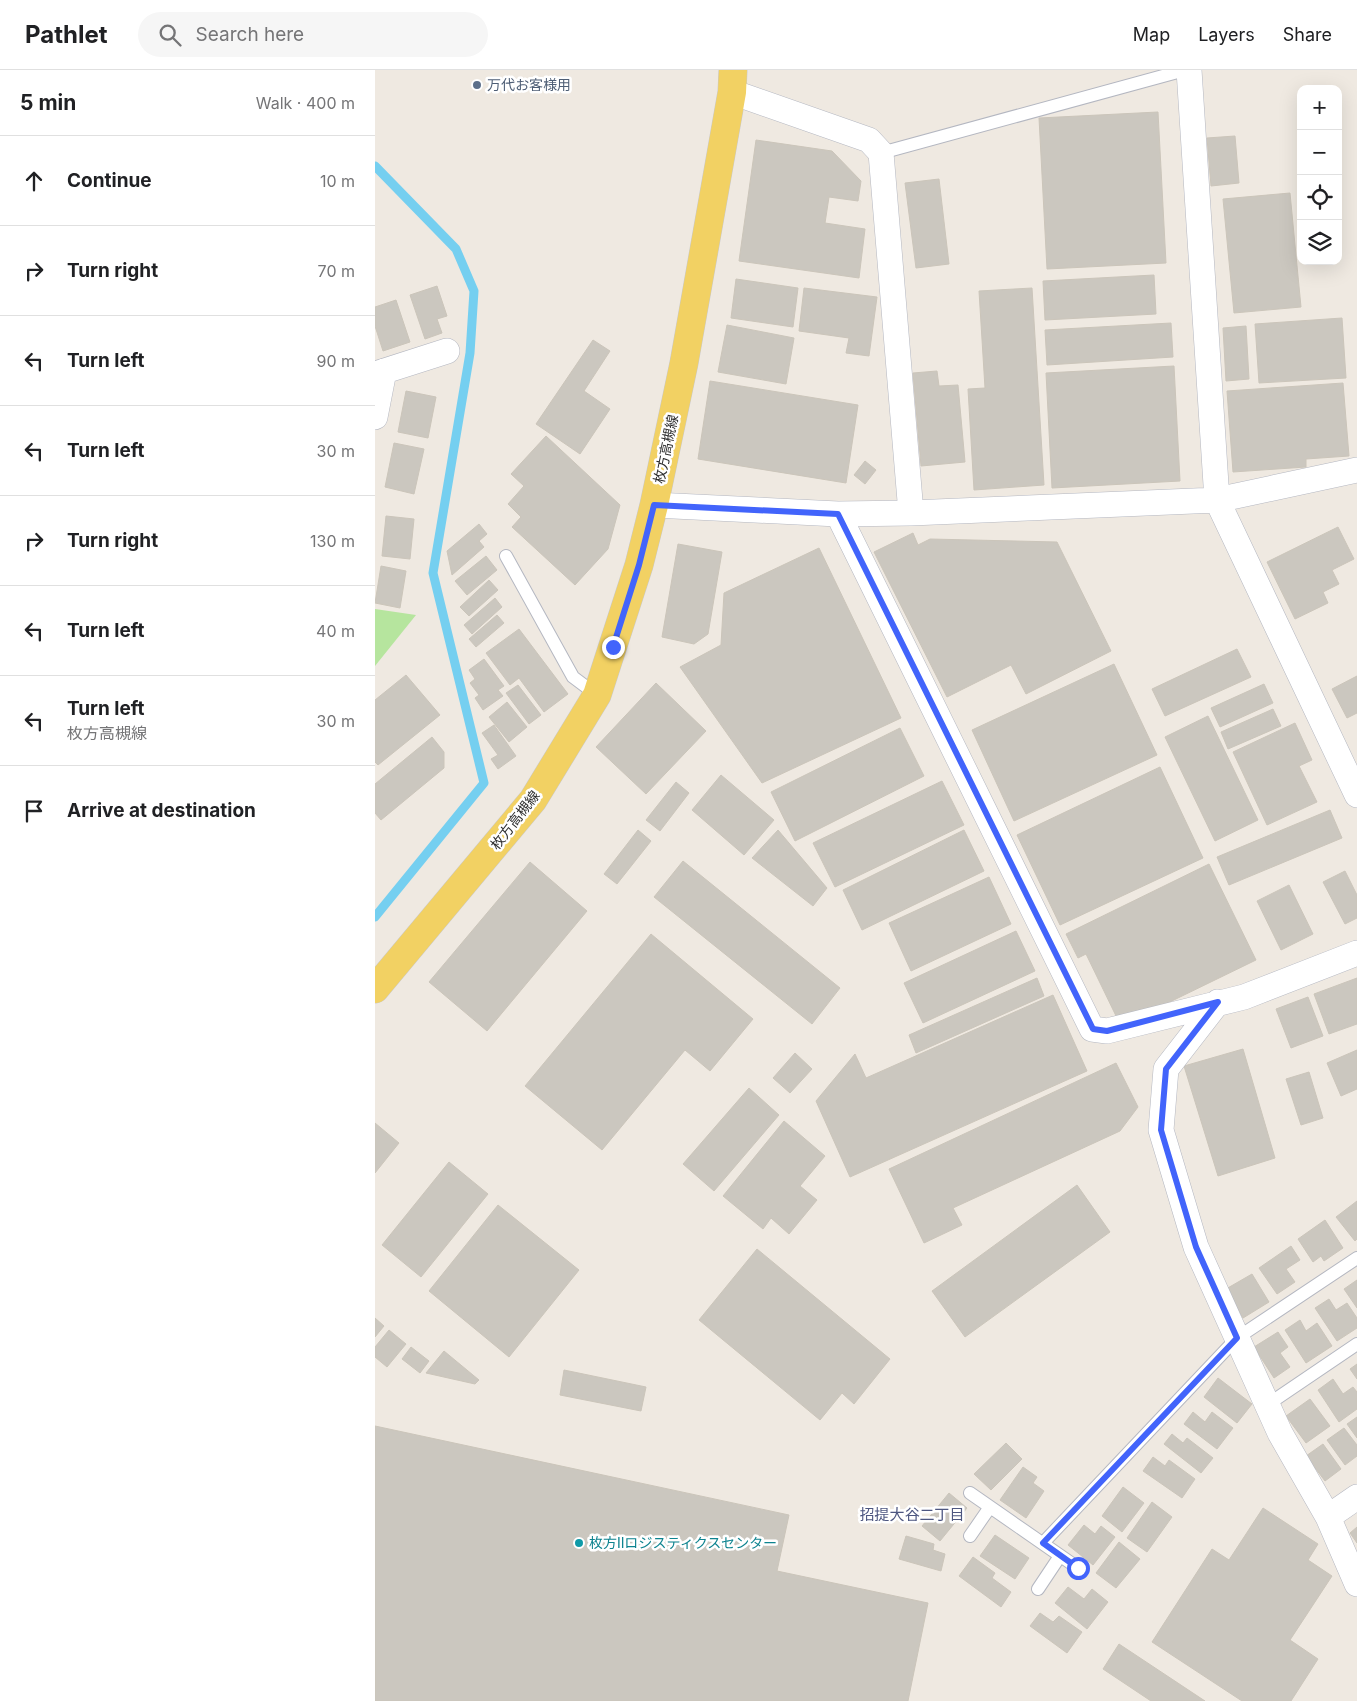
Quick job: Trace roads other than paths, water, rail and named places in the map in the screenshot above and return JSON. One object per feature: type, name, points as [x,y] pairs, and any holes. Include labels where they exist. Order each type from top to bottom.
[{"type":"main road","name":"枚方高槻線","points":[[375,989],[533,800],[597,695],[639,565],[654,505],[683,363],[733,81]]},
{"type":"street","points":[[1189,70],[1217,500],[1357,795]]},
{"type":"street","points":[[733,81],[869,140],[881,153],[911,513]]},
{"type":"street","points":[[375,417],[380,373],[447,351]]},
{"type":"street","points":[[654,505],[838,514],[911,513],[1217,500],[1357,470]]},
{"type":"street","points":[[838,514],[1093,1029],[1107,1031],[1244,997],[1357,953]]},
{"type":"street","points":[[1218,1002],[1166,1069],[1161,1130],[1196,1247],[1280,1434],[1328,1517],[1357,1584]]},
{"type":"street","points":[[1328,1517],[1357,1497]]},
{"type":"lane","points":[[881,153],[1185,70]]},
{"type":"lane","points":[[506,556],[573,677],[597,695]]},
{"type":"lane","points":[[1043,1543],[1237,1338],[1357,1258]]},
{"type":"lane","points":[[1267,1405],[1357,1344]]},
{"type":"lane","points":[[971,1494],[1078,1568]]},
{"type":"lane","points":[[970,1536],[990,1507]]},
{"type":"lane","points":[[1038,1589],[1060,1556]]},
{"type":"waterway","points":[[375,166],[456,249],[474,291],[470,353],[433,573],[484,783],[375,917]]},
{"type":"place","name":"万代お客様用","points":[[477,85]]},
{"type":"place","name":"枚方Ⅱロジスティクスセンター","points":[[579,1543]]},
{"type":"district","name":"招提大谷二丁目","points":[[912,1515]]}]
